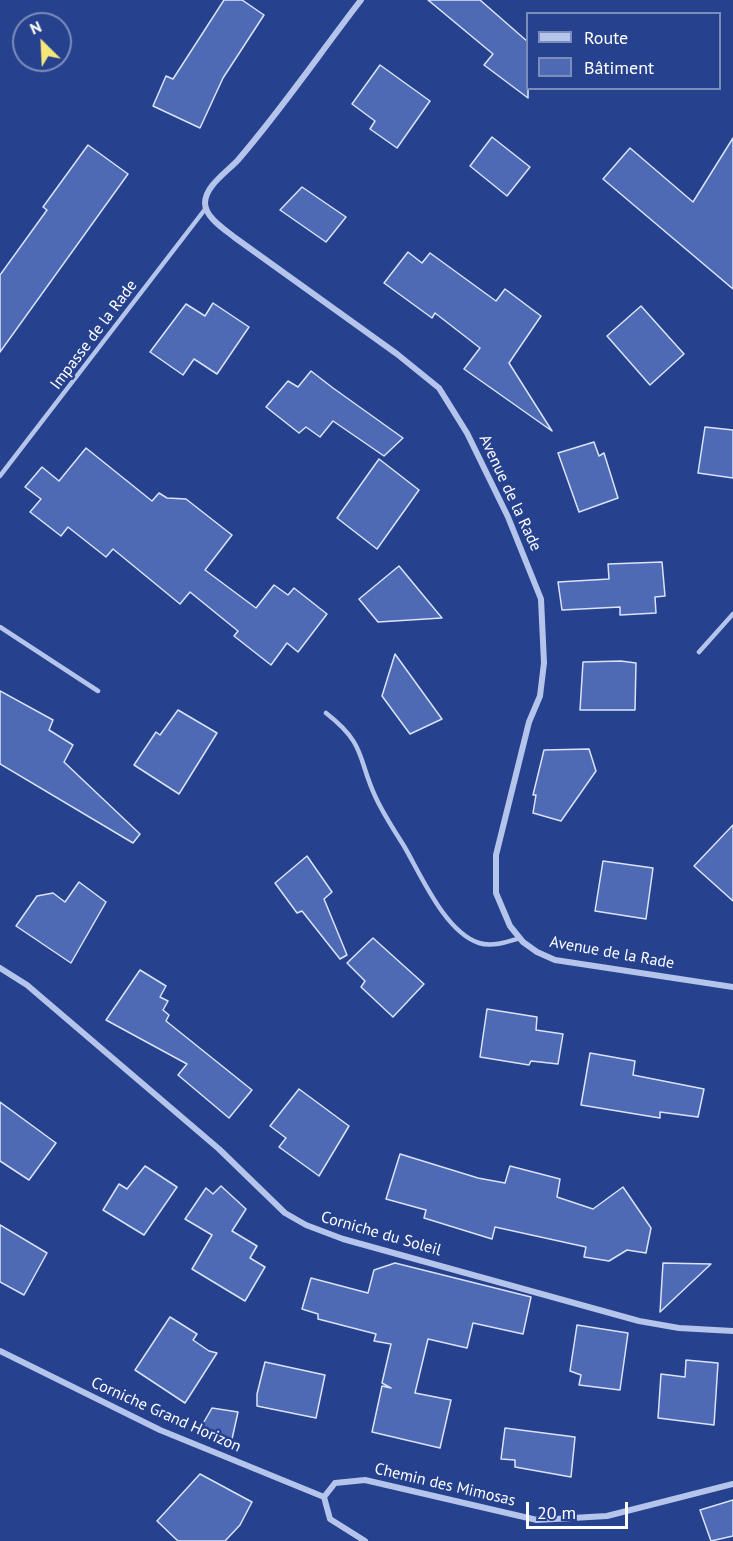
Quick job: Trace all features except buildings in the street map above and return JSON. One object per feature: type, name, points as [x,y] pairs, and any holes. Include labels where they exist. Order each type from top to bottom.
[{"type":"street","points":[[206,208],[205,200],[210,190],[238,159],[361,0]]},
{"type":"street","name":"Avenue de la Rade","points":[[206,208],[217,223],[234,237],[397,354],[439,388],[467,433],[508,517],[541,599],[544,619],[544,663],[540,696],[524,743],[496,855],[494,872],[496,893],[501,909],[520,938],[537,952],[555,960],[733,987]]},
{"type":"street","name":"Corniche du Soleil","points":[[0,968],[27,985],[219,1149],[285,1213],[306,1226],[343,1239],[639,1322],[679,1328],[733,1331]]},
{"type":"street","name":"Corniche Grand Horizon","points":[[0,1351],[160,1430],[324,1497]]},
{"type":"street","name":"Chemin des Mimosas","points":[[324,1497],[335,1483],[365,1480],[537,1520],[607,1516],[733,1484]]},
{"type":"street","points":[[324,1497],[330,1519],[365,1541]]},
{"type":"lane","name":"Impasse de la Rade","points":[[0,476],[206,208]]},
{"type":"lane","points":[[699,652],[733,614]]},
{"type":"lane","points":[[0,627],[98,691]]},
{"type":"lane","points":[[327,713],[352,736],[363,756],[375,798],[446,916],[463,934],[478,943],[492,944],[520,938]]}]
